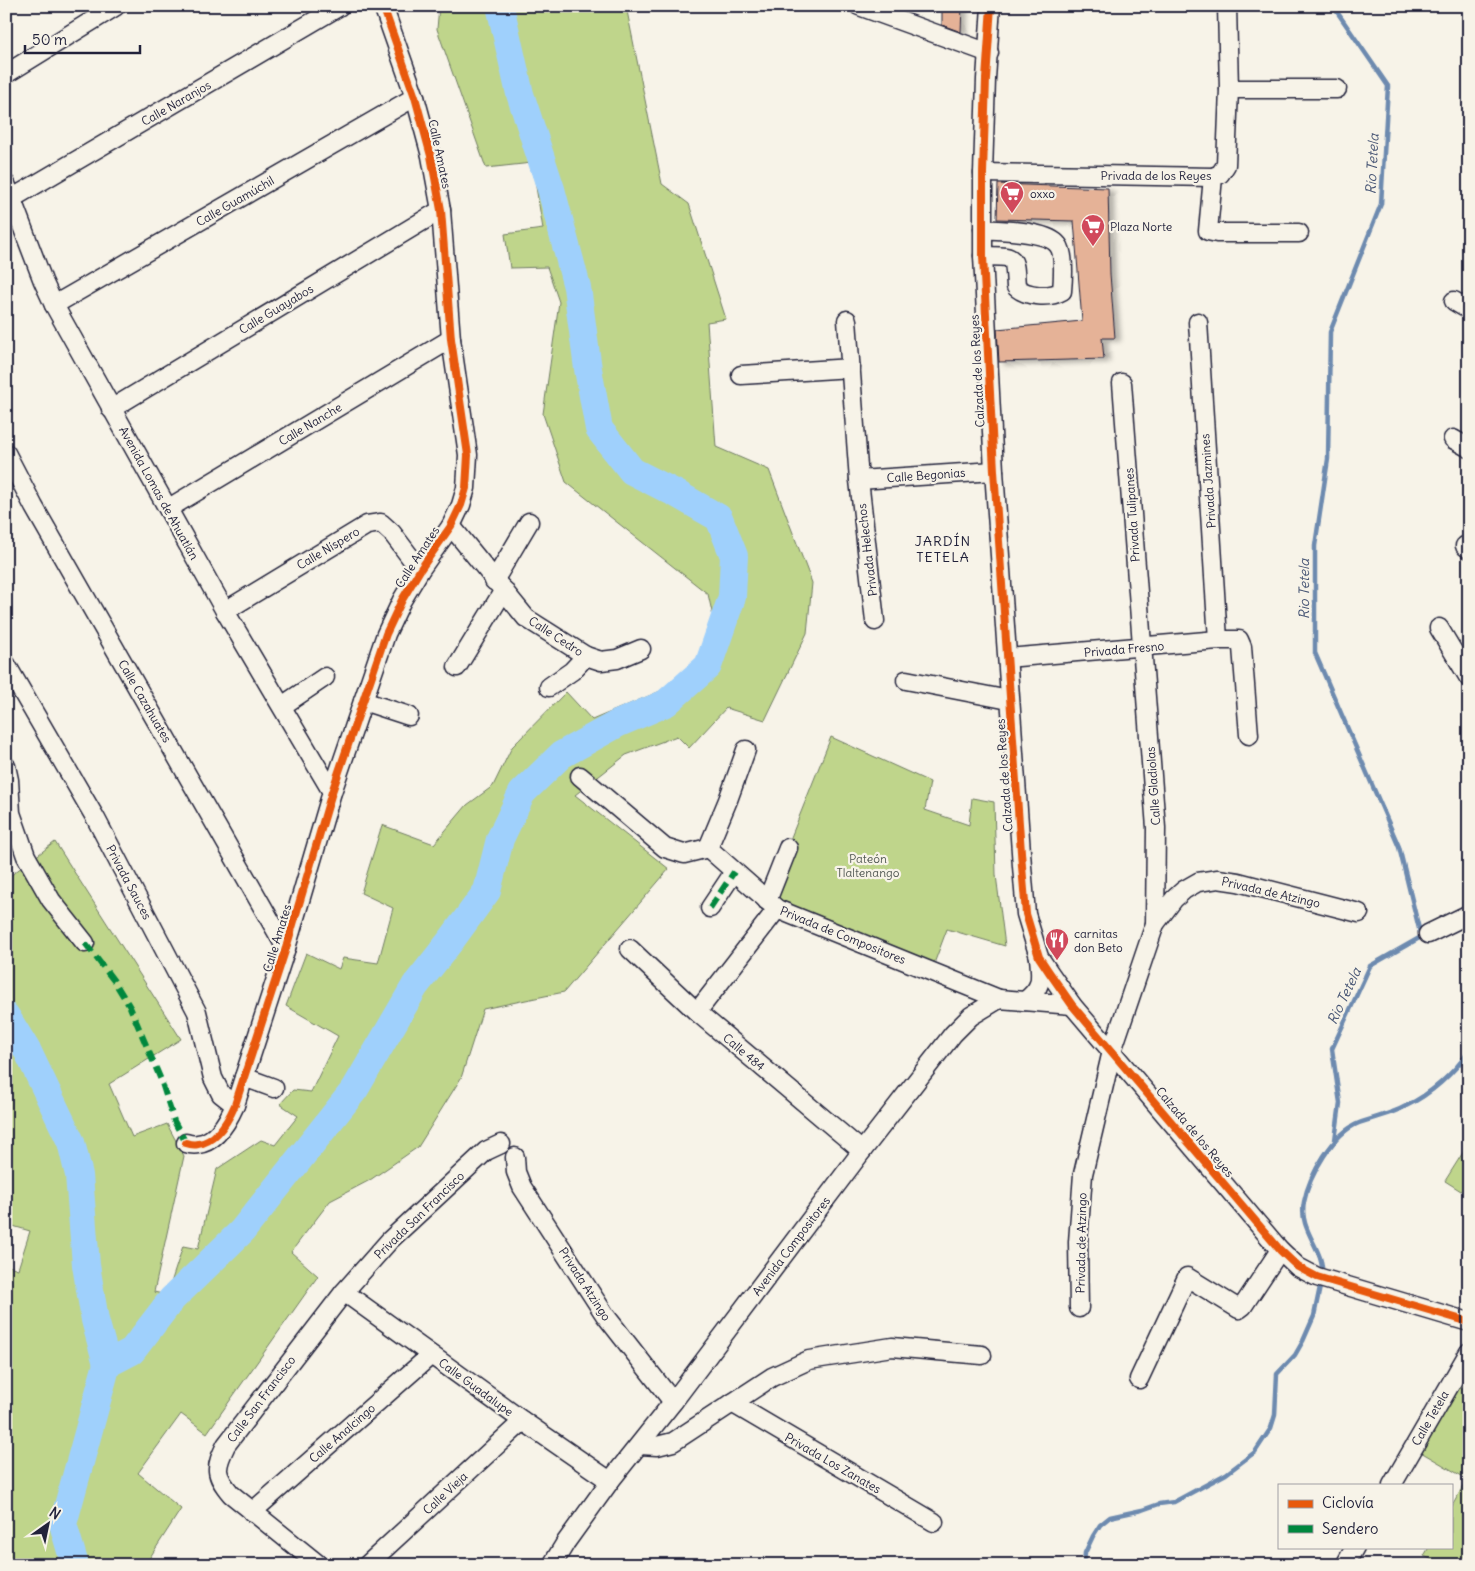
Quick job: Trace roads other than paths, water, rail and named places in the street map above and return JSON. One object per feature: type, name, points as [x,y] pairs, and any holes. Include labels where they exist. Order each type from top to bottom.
[{"type":"street","points":[[6,74],[116,6]]},
{"type":"street","name":"Calle Naranjos","points":[[9,192],[340,6]]},
{"type":"street","name":"Calle Amates","points":[[186,1143],[198,1144],[216,1135],[228,1120],[286,948],[332,792],[386,634],[402,600],[420,570],[451,526],[461,506],[466,488],[468,455],[451,339],[440,210],[431,156],[416,97],[383,6]]},
{"type":"street","points":[[859,6],[989,53]]},
{"type":"street","name":"Calzada de los Reyes","points":[[991,6],[982,173],[983,256],[994,471],[1008,658],[1009,700],[1026,914],[1039,957],[1111,1056],[1293,1263],[1317,1277],[1342,1286],[1469,1322]]},
{"type":"street","name":"Privada de los Reyes","points":[[982,173],[1213,177],[1220,174],[1226,165],[1229,88],[1227,6]]},
{"type":"street","points":[[1229,88],[1337,90]]},
{"type":"street","name":"Calle Guamúchil","points":[[54,305],[416,97]]},
{"type":"street","points":[[1213,177],[1208,230],[1217,233],[1299,233]]},
{"type":"street","name":"Avenida Lomas de Ahuatlán","points":[[9,192],[54,305],[225,611],[332,792]]},
{"type":"street","name":"Calle Guayabos","points":[[112,409],[440,210]]},
{"type":"street","points":[[983,229],[1038,234],[1055,242],[1059,246],[1062,257],[1062,291],[1055,295],[1045,295],[1021,291],[1016,287],[1016,265],[1013,260],[1008,257],[983,256]]},
{"type":"street","name":"Privada Helechos","points":[[847,320],[859,480],[875,621]]},
{"type":"street","name":"Privada Jazmines","points":[[1198,322],[1218,640]]},
{"type":"street","name":"Calle Nanche","points":[[169,508],[451,339]]},
{"type":"street","points":[[741,375],[852,368]]},
{"type":"street","name":"Privada Tulipanes","points":[[1122,383],[1142,648]]},
{"type":"street","points":[[1453,438],[1469,448]]},
{"type":"street","name":"Calle Cazahuates","points":[[6,453],[34,507],[286,948]]},
{"type":"street","name":"Calle Begonias","points":[[859,480],[994,471]]},
{"type":"street","points":[[456,667],[499,585],[529,522]]},
{"type":"street","name":"Calle Níspero","points":[[225,611],[367,525],[381,523],[392,533],[420,570]]},
{"type":"street","name":"Calle Cedro","points":[[451,526],[526,618],[586,656],[601,661],[617,659],[641,650]]},
{"type":"street","points":[[1440,628],[1469,678]]},
{"type":"street","name":"Privada Fresno","points":[[1008,658],[1218,640],[1239,640],[1242,647],[1249,735]]},
{"type":"street","name":"Calle Gladiolas","points":[[1142,648],[1156,828],[1155,924]]},
{"type":"street","points":[[549,687],[572,670],[586,656]]},
{"type":"street","name":"Privada Sauces","points":[[6,664],[96,820],[197,1012],[213,1078],[221,1094],[234,1105]]},
{"type":"street","points":[[282,706],[325,677]]},
{"type":"street","points":[[906,680],[1009,700]]},
{"type":"street","points":[[363,701],[409,716]]},
{"type":"street","points":[[580,776],[665,848],[684,854],[708,848],[746,750]]},
{"type":"street","points":[[6,766],[9,780],[11,813],[26,856],[51,900],[85,943]]},
{"type":"street","name":"Privada de Compositores","points":[[708,848],[772,905],[999,999]]},
{"type":"street","points":[[697,1012],[772,905],[788,848]]},
{"type":"street","points":[[710,908],[734,872]]},
{"type":"street","name":"Privada de Atzingo","points":[[1079,1308],[1078,1242],[1083,1174],[1111,1056],[1155,924],[1174,899],[1184,890],[1198,882],[1218,879],[1238,882],[1359,913]]},
{"type":"street","points":[[1428,934],[1469,914]]},
{"type":"street","name":"Calle 484","points":[[630,949],[697,1012],[862,1151]]},
{"type":"street","points":[[1025,1001],[1034,994],[1041,980],[1039,957]]},
{"type":"street","points":[[999,999],[1072,1004]]},
{"type":"street","name":"Avenida Compositores","points":[[552,1565],[566,1542],[610,1481],[673,1402],[862,1151],[953,1034],[971,1016],[999,999]]},
{"type":"street","points":[[244,1076],[274,1088]]},
{"type":"street","name":"Privada San Francisco","points":[[344,1292],[390,1240],[486,1151],[501,1144]]},
{"type":"street","name":"Privada Atzingo","points":[[515,1157],[516,1172],[522,1187],[594,1300],[673,1402]]},
{"type":"street","points":[[1139,1378],[1187,1277],[1239,1309],[1243,1306],[1280,1250]]},
{"type":"street","name":"Calle Guadalupe","points":[[344,1292],[610,1481]]},
{"type":"street","name":"Calle San Francisco","points":[[319,1565],[231,1494],[222,1484],[217,1473],[226,1445],[344,1292]]},
{"type":"street","points":[[640,1445],[657,1446],[672,1442],[772,1377],[808,1360],[892,1347],[982,1355]]},
{"type":"street","name":"Calle Tetela","points":[[1393,1484],[1469,1352]]},
{"type":"street","name":"Calle Analcingo","points":[[252,1512],[431,1355]]},
{"type":"street","name":"Privada Los Zanates","points":[[732,1403],[934,1522]]},
{"type":"street","name":"Calle Vieja","points":[[367,1565],[523,1421]]},
{"type":"street","points":[[1345,1565],[1354,1548]]},
{"type":"waterway","points":[[6,1016],[28,1052],[71,1142],[79,1175],[86,1265],[95,1320],[107,1364],[132,1351],[172,1299],[242,1231],[355,1089],[415,986],[487,891],[500,839],[522,793],[561,755],[617,724],[666,703],[708,666],[732,597],[734,556],[719,518],[632,471],[599,429],[588,369],[577,287],[551,189],[520,94],[500,6]]},
{"type":"waterway","name":"Rio Tetela","points":[[1333,6],[1388,86],[1381,204],[1330,332],[1328,459],[1315,546],[1315,653],[1399,847],[1421,937],[1370,966],[1332,1049],[1340,1103],[1335,1140]]},
{"type":"waterway","points":[[1322,1275],[1320,1257],[1308,1231],[1303,1212],[1311,1180],[1324,1156],[1349,1128],[1401,1109],[1433,1089],[1449,1075],[1469,1051]]},
{"type":"waterway","points":[[1084,1565],[1085,1553],[1093,1536],[1100,1525],[1110,1517],[1174,1502],[1226,1474],[1255,1452],[1271,1428],[1275,1415],[1277,1374],[1295,1355],[1303,1341],[1314,1316],[1321,1282]]},
{"type":"waterway","points":[[75,1565],[63,1524],[107,1364]]},
{"type":"place","name":"oxxo","points":[[1012,214]]},
{"type":"place","name":"Plaza Norte","points":[[1093,247]]},
{"type":"place","name":"carnitas don Beto","points":[[1057,961]]},
{"type":"district","name":"JARDÍN TETELA","points":[[943,550]]},
{"type":"park label","name":"Pateón Tlaltenango","points":[[868,865]]}]
